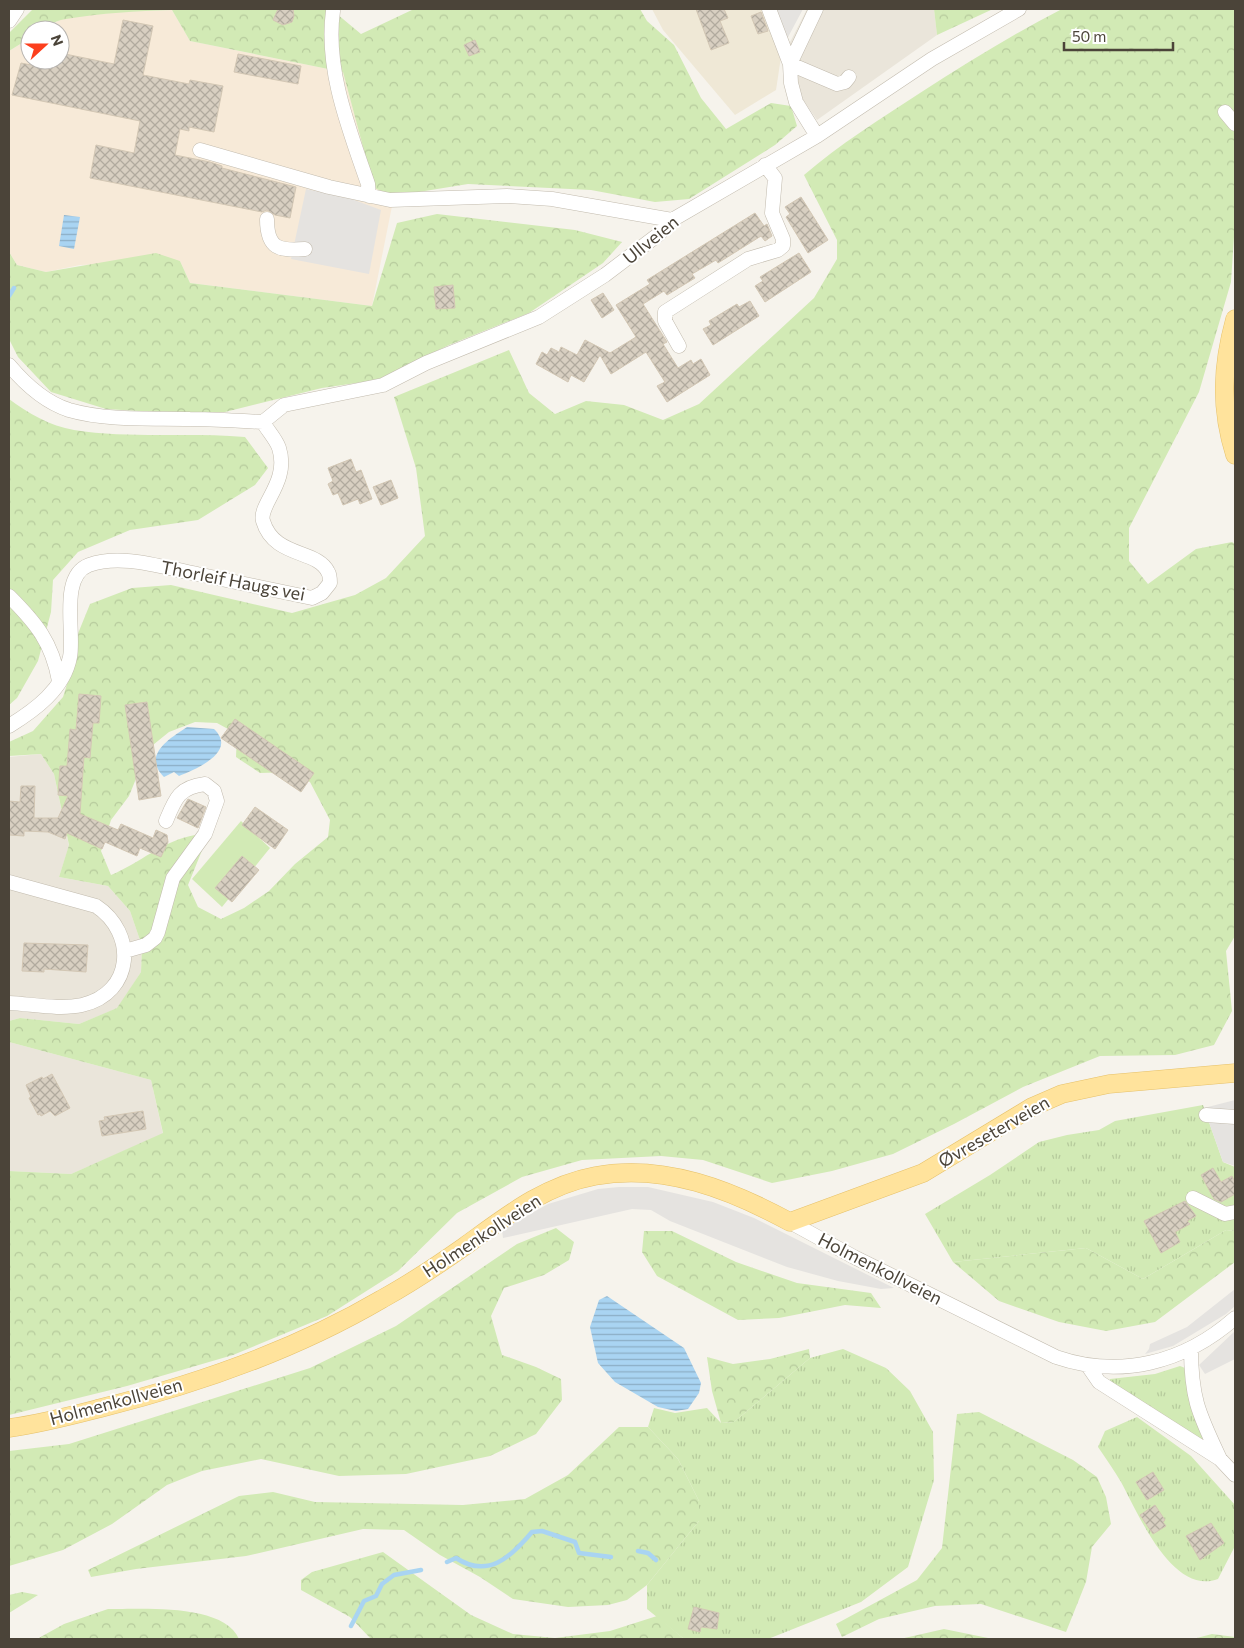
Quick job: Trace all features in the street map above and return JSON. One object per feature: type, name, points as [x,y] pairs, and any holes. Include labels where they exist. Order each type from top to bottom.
[{"type":"main road","points":[[1235,319],[1226,358],[1223,384],[1224,413],[1235,455]]},
{"type":"main road","name":"Øvreseterveien","points":[[790,1222],[923,1173],[1032,1108],[1062,1094],[1109,1084],[1235,1073]]},
{"type":"main road","name":"Holmenkollveien","points":[[9,1428],[67,1417],[174,1388],[247,1363],[303,1340],[359,1313],[404,1286],[523,1205],[577,1180],[615,1173],[673,1176],[725,1191],[790,1222]]},
{"type":"street","points":[[9,20],[17,9]]},
{"type":"street","points":[[769,9],[790,64],[791,83],[796,102],[817,136]]},
{"type":"street","points":[[790,64],[816,9]]},
{"type":"street","name":"Ullveien","points":[[263,422],[276,409],[284,405],[383,385],[426,363],[539,317],[605,275],[659,234],[672,220],[817,136],[932,59],[1018,9]]},
{"type":"street","points":[[333,11],[332,51],[338,86],[368,184],[369,196]]},
{"type":"street","points":[[790,64],[837,84],[846,82],[850,77]]},
{"type":"street","points":[[1225,112],[1235,124]]},
{"type":"street","points":[[200,150],[329,187],[390,200],[507,196],[552,199],[672,220]]},
{"type":"street","points":[[679,346],[665,321],[665,312],[748,259],[778,250],[783,246],[783,239],[772,214],[775,178],[765,165]]},
{"type":"street","points":[[267,219],[268,233],[274,244],[284,251],[305,249]]},
{"type":"street","points":[[9,365],[23,382],[42,397],[68,410],[95,415],[130,418],[263,422]]},
{"type":"street","name":"Thorleif Haugs vei","points":[[9,726],[45,700],[59,681],[70,658],[72,585],[79,572],[87,566],[111,561],[143,564],[312,598],[322,594],[330,583],[328,571],[317,562],[282,547],[269,534],[262,520],[266,506],[277,488],[282,471],[279,448],[263,422]]},
{"type":"street","points":[[9,596],[32,619],[45,637],[55,659],[59,681]]},
{"type":"street","points":[[125,952],[146,945],[155,938],[173,878],[205,834],[217,801],[214,791],[205,784],[192,786],[177,796],[166,821]]},
{"type":"street","points":[[9,882],[96,906],[105,912],[119,930],[125,952],[122,971],[118,979],[103,995],[93,1001],[73,1006],[9,1002]]},
{"type":"street","points":[[1206,1115],[1235,1117]]},
{"type":"street","points":[[1194,1198],[1225,1214],[1235,1212]]},
{"type":"street","name":"Holmenkollveien","points":[[790,1222],[854,1257],[1047,1353],[1088,1366],[1118,1368],[1155,1362],[1191,1348],[1216,1333],[1235,1318]]},
{"type":"street","points":[[1191,1348],[1191,1380],[1199,1415],[1220,1459],[1235,1476]]},
{"type":"street","points":[[1088,1366],[1099,1382],[1220,1459]]},
{"type":"shaded area","points":[[652,9],[762,9],[781,57],[776,90],[735,115],[663,30]]},
{"type":"shaded area","points":[[776,9],[803,9],[787,39]]},
{"type":"shaded area","points":[[807,9],[934,9],[937,35],[817,120],[802,98],[783,56]]},
{"type":"shaded area","points":[[172,10],[190,41],[343,72],[374,187],[394,196],[372,306],[190,283],[180,261],[80,265],[46,272],[17,265],[9,252],[9,51],[20,44],[20,70],[70,70],[70,20],[59,20],[105,12]]},
{"type":"shaded area","points":[[306,189],[349,198],[381,210],[369,274],[291,259]]},
{"type":"shaded area","points":[[41,754],[54,774],[69,846],[59,877],[108,886],[130,911],[142,946],[141,972],[118,1008],[79,1024],[20,1018],[9,1021],[9,757]]},
{"type":"shaded area","points":[[9,1042],[151,1080],[163,1134],[71,1174],[9,1171]]},
{"type":"shaded area","points":[[1235,1100],[1235,1166],[1223,1162],[1204,1108]]},
{"type":"shaded area","points":[[648,1187],[713,1202],[754,1218],[894,1288],[881,1289],[838,1281],[787,1267],[670,1221],[651,1210],[632,1209],[503,1238],[502,1230],[548,1204],[598,1189]]},
{"type":"shaded area","points":[[1235,1289],[1235,1306],[1226,1314],[1173,1346],[1145,1354],[1150,1344],[1187,1327]]},
{"type":"shaded area","points":[[1235,1331],[1235,1359],[1205,1374],[1199,1365]]},
{"type":"green space","points":[[33,9],[331,9],[361,34],[414,9],[640,9],[647,21],[674,45],[701,98],[726,129],[771,103],[791,106],[797,126],[775,145],[689,199],[655,202],[591,190],[468,184],[394,196],[374,188],[343,72],[190,41],[172,10],[106,14],[61,20],[22,20]]},
{"type":"green space","points":[[934,9],[993,9],[937,35]]},
{"type":"green space","points":[[1062,9],[1235,9],[1235,222],[1231,282],[1199,392],[1129,528],[1129,561],[1148,584],[1196,549],[1232,542],[1235,544],[1235,936],[1226,951],[1232,1011],[1214,1045],[1175,1055],[1100,1056],[1023,1087],[893,1154],[832,1171],[772,1183],[703,1160],[661,1156],[582,1160],[522,1177],[457,1213],[398,1271],[327,1316],[233,1355],[127,1386],[9,1415],[9,1171],[71,1174],[163,1133],[151,1080],[9,1042],[9,1021],[20,1018],[79,1024],[117,1008],[141,972],[142,946],[130,911],[108,886],[59,877],[69,845],[54,774],[41,754],[9,756],[9,742],[33,731],[63,697],[74,662],[77,636],[90,604],[132,588],[171,585],[292,613],[355,595],[386,578],[425,536],[416,468],[394,397],[509,350],[529,393],[555,414],[586,401],[624,405],[663,420],[699,404],[814,298],[837,259],[837,240],[804,175],[846,142],[890,112],[973,60]],"holes":[[[195,722],[217,723],[237,734],[236,757],[260,773],[293,772],[310,782],[330,820],[328,837],[295,864],[269,891],[244,908],[221,919],[198,907],[188,885],[205,843],[195,835],[162,847],[111,875],[101,851],[111,820],[129,796],[148,749],[169,732]]]},
{"type":"green space","points":[[20,22],[20,44],[9,51],[9,33]]},
{"type":"green space","points":[[437,214],[575,230],[622,242],[603,263],[529,313],[449,345],[377,380],[322,388],[225,412],[172,413],[106,409],[51,392],[18,357],[9,339],[9,252],[17,265],[46,272],[156,253],[180,261],[190,283],[372,306],[397,223]]},
{"type":"green space","points":[[9,399],[40,418],[74,430],[138,435],[245,437],[268,468],[255,485],[198,520],[130,530],[78,552],[53,580],[51,612],[38,661],[17,698],[9,705]]},
{"type":"green space","points":[[241,821],[270,848],[222,907],[192,879]]},
{"type":"green space","points":[[1203,1105],[1223,1162],[1235,1167],[1235,1231],[1226,1230],[1143,1279],[1086,1248],[953,1262],[925,1214],[990,1175],[1039,1142],[1099,1130],[1115,1121]]},
{"type":"green space","points":[[556,1228],[574,1242],[569,1260],[544,1275],[504,1288],[491,1316],[502,1355],[536,1367],[561,1379],[562,1400],[536,1434],[490,1456],[406,1474],[339,1476],[261,1459],[202,1471],[167,1485],[112,1524],[63,1550],[9,1566],[9,1451],[69,1444],[310,1368],[396,1326],[517,1244]]},
{"type":"green space","points":[[1226,1230],[1235,1231],[1235,1262],[1155,1322],[1106,1331],[1059,1322],[999,1301],[953,1262],[1086,1248],[1143,1279]]},
{"type":"green space","points":[[644,1231],[672,1231],[736,1262],[797,1283],[871,1293],[881,1308],[845,1305],[779,1318],[738,1320],[657,1276],[642,1252]]},
{"type":"green space","points":[[809,1349],[810,1358],[734,1422],[721,1423],[712,1391],[707,1357],[733,1364],[770,1359]]},
{"type":"green space","points":[[843,1349],[886,1368],[910,1391],[933,1432],[934,1480],[908,1567],[861,1602],[768,1639],[684,1639],[647,1609],[647,1585],[699,1521],[699,1501],[678,1459],[648,1427],[654,1408],[675,1413],[707,1408],[721,1423],[734,1422],[810,1358]]},
{"type":"green space","points":[[1180,1366],[1185,1368],[1205,1437],[1204,1444],[1109,1382],[1110,1379],[1155,1374]]},
{"type":"green space","points":[[979,1412],[1073,1460],[1097,1477],[1106,1497],[1111,1524],[1092,1547],[1086,1582],[1066,1632],[981,1604],[935,1606],[879,1619],[842,1637],[836,1624],[917,1580],[942,1548],[957,1414]]},
{"type":"green space","points":[[1137,1417],[1191,1456],[1235,1505],[1235,1546],[1218,1579],[1201,1581],[1186,1575],[1172,1564],[1147,1531],[1121,1482],[1098,1447],[1105,1431]]},
{"type":"green space","points":[[619,1427],[648,1427],[678,1459],[699,1501],[699,1521],[647,1585],[627,1600],[608,1605],[568,1607],[513,1599],[480,1577],[440,1555],[404,1530],[363,1529],[246,1556],[136,1569],[91,1577],[88,1570],[239,1496],[273,1492],[315,1502],[463,1505],[525,1499],[568,1475]]},
{"type":"green space","points":[[383,1552],[471,1615],[513,1634],[555,1638],[610,1631],[657,1616],[684,1639],[371,1639],[350,1617],[301,1590],[301,1580],[312,1572]]},
{"type":"green space","points":[[22,1592],[38,1595],[9,1613],[9,1595]]},
{"type":"green space","points":[[108,1609],[181,1610],[200,1614],[217,1619],[230,1627],[239,1639],[37,1639],[64,1624]]},
{"type":"green space","points":[[944,1629],[993,1639],[900,1639]]},
{"type":"green space","points":[[1212,1634],[1235,1637],[1235,1639],[1193,1639]]},
{"type":"water","points":[[64,215],[80,217],[74,249],[59,246]]},
{"type":"water","points":[[187,727],[214,729],[220,737],[221,745],[218,752],[212,759],[195,769],[179,776],[174,772],[164,777],[158,769],[156,762],[160,748]]},
{"type":"water","points":[[607,1296],[684,1348],[701,1383],[699,1393],[688,1409],[676,1411],[658,1407],[615,1382],[598,1363],[590,1327],[599,1300]]},
{"type":"building","points":[[278,9],[293,9],[294,16],[292,22],[283,25],[273,20]]},
{"type":"building","points":[[696,9],[724,9],[728,18],[720,21],[729,43],[711,50]]},
{"type":"building","points":[[761,12],[768,31],[758,34],[751,16]]},
{"type":"building","points":[[123,20],[153,26],[143,75],[189,84],[190,80],[223,86],[214,132],[189,127],[189,131],[180,129],[175,155],[210,162],[222,166],[222,168],[296,187],[290,218],[275,215],[267,210],[262,212],[90,178],[96,145],[134,153],[140,121],[12,95],[20,67],[20,70],[70,70],[70,55],[114,64]]},
{"type":"building","points":[[475,40],[480,52],[469,56],[464,45]]},
{"type":"building","points":[[238,54],[301,66],[298,84],[234,72]]},
{"type":"building","points":[[801,197],[828,240],[808,253],[786,217],[790,214],[785,207]]},
{"type":"building","points":[[755,213],[764,226],[767,224],[772,236],[765,241],[761,236],[718,263],[716,260],[692,274],[695,278],[667,295],[664,291],[643,304],[667,342],[663,344],[678,368],[691,360],[693,364],[701,359],[710,375],[667,402],[657,386],[665,382],[646,352],[611,374],[600,355],[584,382],[571,375],[568,382],[536,364],[542,352],[547,355],[551,348],[559,352],[561,347],[577,355],[585,340],[610,353],[636,337],[616,305],[650,284],[647,280]]},
{"type":"building","points":[[799,253],[811,272],[765,302],[755,286],[763,281],[760,277]]},
{"type":"building","points":[[453,285],[455,308],[436,309],[434,287]]},
{"type":"building","points":[[603,293],[614,310],[602,318],[591,300]]},
{"type":"building","points":[[750,301],[759,316],[713,345],[703,329],[711,325],[709,321],[737,304],[739,307]]},
{"type":"building","points":[[351,459],[356,472],[361,470],[372,499],[360,504],[358,499],[343,505],[338,493],[333,495],[328,484],[333,481],[328,468]]},
{"type":"building","points":[[391,480],[398,498],[381,505],[373,487]]},
{"type":"building","points":[[79,694],[101,696],[99,723],[93,723],[90,758],[84,757],[80,814],[118,830],[121,824],[153,838],[156,830],[167,835],[168,842],[161,857],[140,848],[137,856],[105,842],[102,849],[67,833],[65,839],[48,832],[24,831],[24,836],[9,835],[9,801],[20,802],[21,786],[35,786],[34,818],[58,818],[68,796],[58,795],[60,766],[67,766],[70,729],[76,730]]},
{"type":"building","points":[[147,702],[161,796],[139,800],[125,705]]},
{"type":"building","points":[[235,719],[314,773],[301,792],[221,738]]},
{"type":"building","points":[[188,799],[206,807],[198,828],[177,818]]},
{"type":"building","points":[[255,807],[288,830],[275,849],[242,825]]},
{"type":"building","points":[[242,856],[259,870],[232,902],[215,888]]},
{"type":"building","points":[[24,943],[88,945],[86,972],[44,969],[44,972],[22,971]]},
{"type":"building","points":[[52,1074],[70,1108],[55,1116],[50,1111],[41,1116],[40,1114],[38,1115],[29,1098],[31,1097],[26,1085]]},
{"type":"building","points":[[143,1111],[146,1129],[102,1136],[99,1121],[105,1120],[104,1117]]},
{"type":"building","points":[[1213,1168],[1221,1182],[1232,1176],[1235,1182],[1235,1194],[1221,1202],[1214,1199],[1201,1175]]},
{"type":"building","points":[[1185,1201],[1196,1216],[1187,1221],[1190,1224],[1175,1232],[1180,1242],[1161,1253],[1144,1221]]},
{"type":"building","points":[[1153,1472],[1164,1490],[1147,1500],[1136,1482]]},
{"type":"building","points":[[1155,1505],[1165,1520],[1163,1522],[1166,1526],[1153,1534],[1140,1515]]},
{"type":"building","points":[[1211,1523],[1224,1543],[1200,1560],[1186,1536]]},
{"type":"building","points":[[694,1607],[719,1613],[717,1629],[701,1627],[700,1632],[688,1629]]},
{"type":"waterway","points":[[9,296],[14,288]]},
{"type":"waterway","points":[[447,1562],[456,1558],[468,1564],[489,1566],[516,1550],[532,1532],[542,1531],[575,1542],[579,1553],[611,1557]]},
{"type":"waterway","points":[[638,1551],[648,1553],[656,1560]]},
{"type":"waterway","points":[[351,1626],[364,1601],[376,1596],[382,1584],[394,1575],[421,1570]]}]
